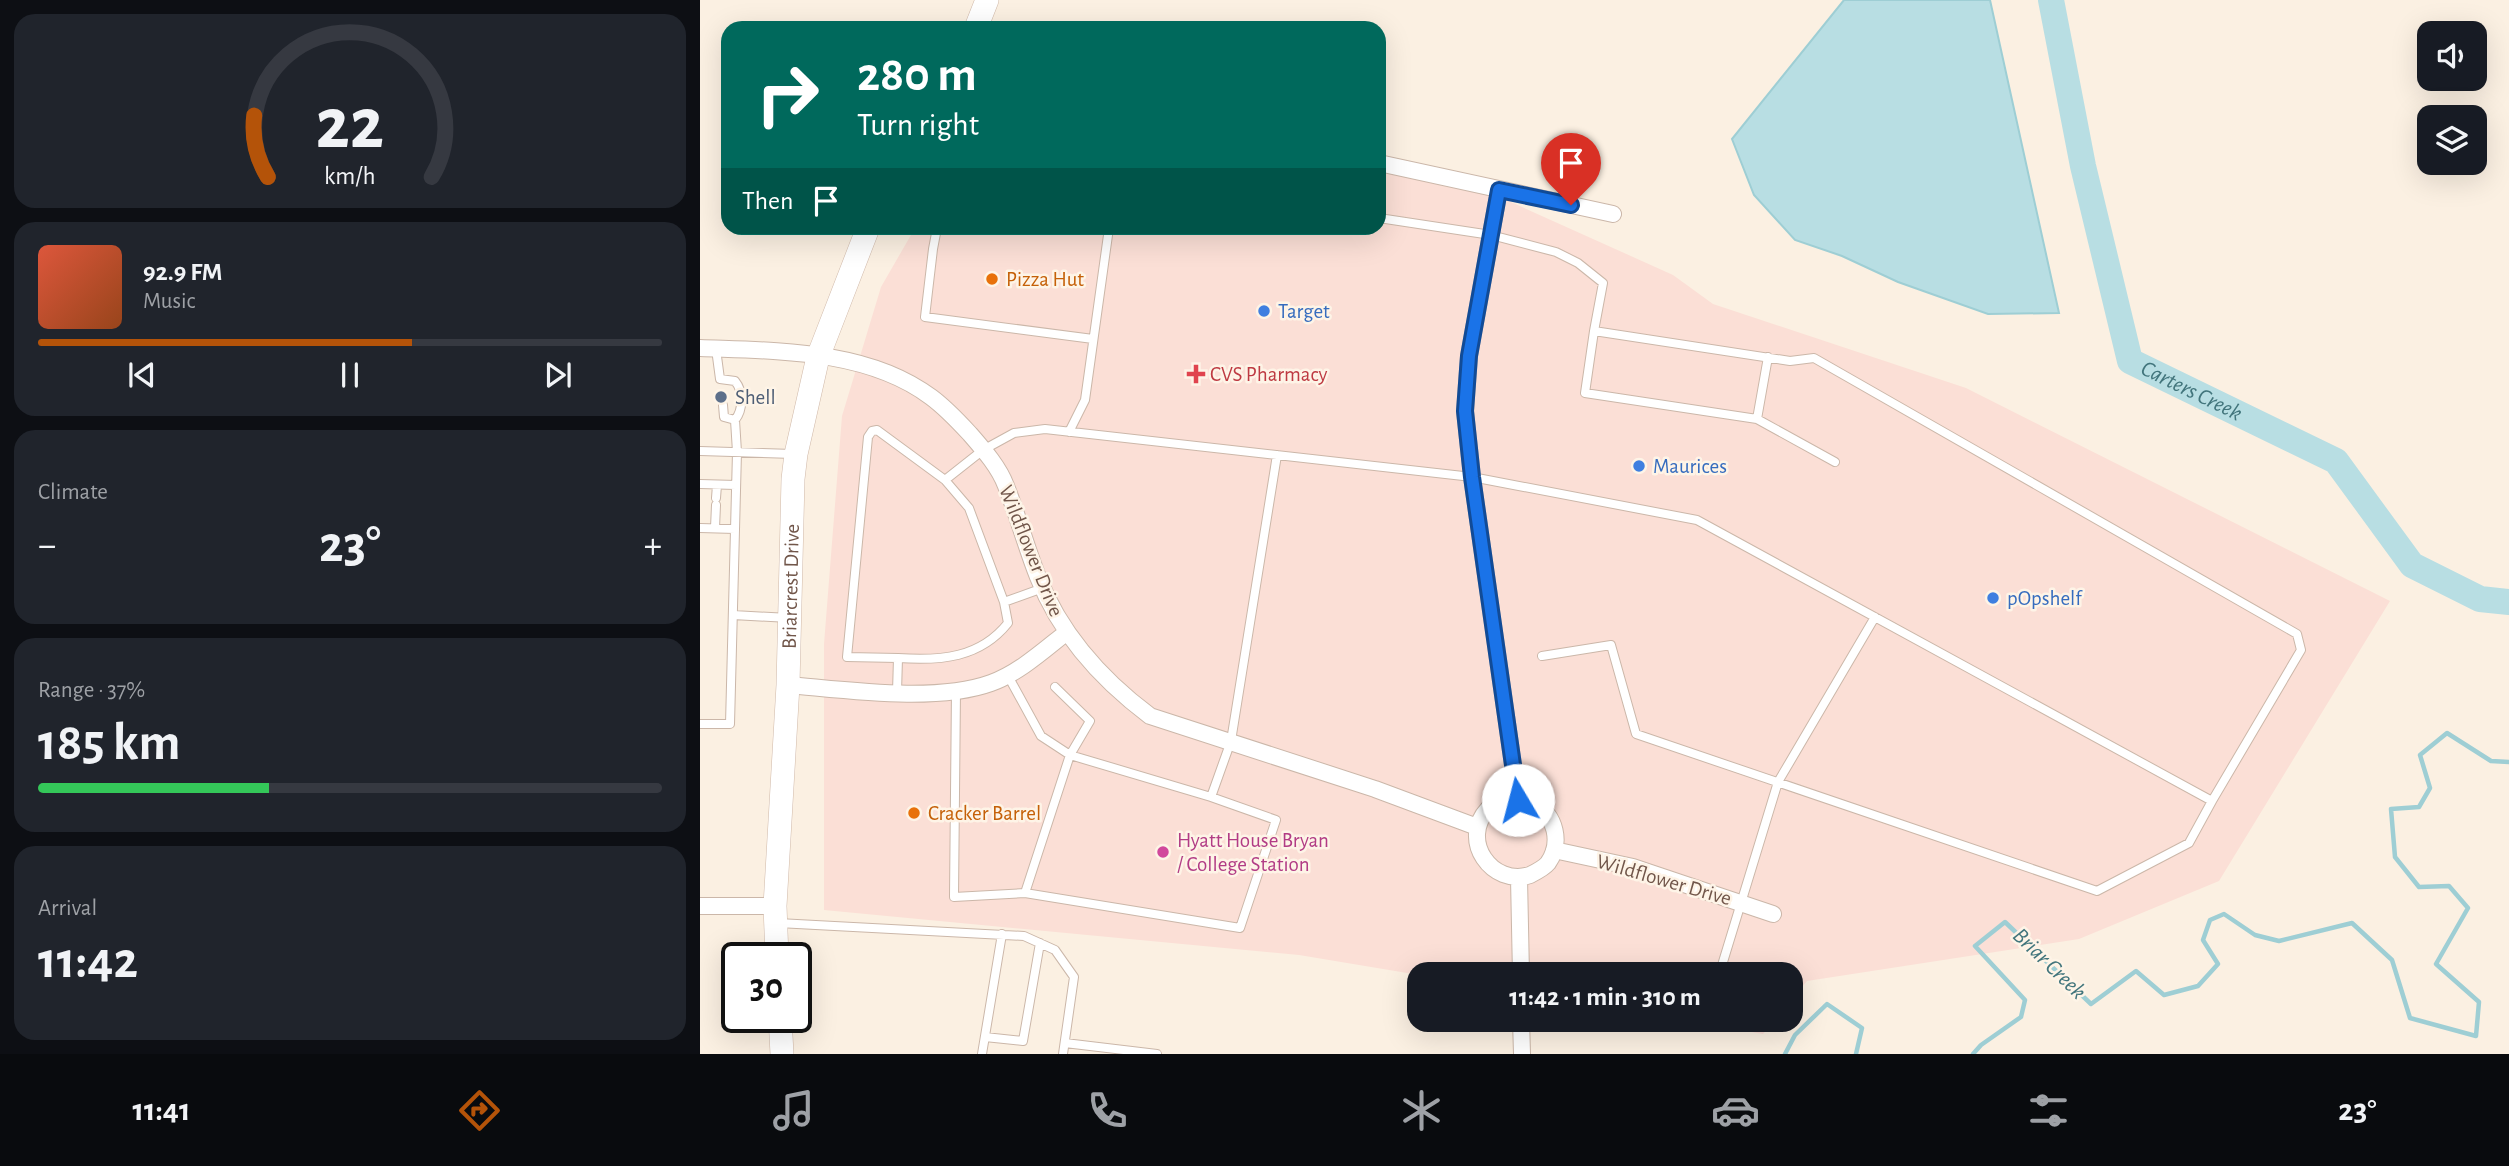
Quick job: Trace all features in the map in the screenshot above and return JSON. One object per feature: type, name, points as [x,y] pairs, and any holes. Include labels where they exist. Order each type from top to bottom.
[{"type":"main road","points":[[979,21],[988,0]]},
{"type":"main road","name":"Briarcrest Drive","points":[[776,942],[775,915],[788,685],[796,454],[818,356],[865,235]]},
{"type":"main road","points":[[781,1033],[782,1054]]},
{"type":"street","points":[[1386,165],[1613,214]]},
{"type":"street","points":[[1499,190],[1469,356],[1465,411],[1518,800]]},
{"type":"street","name":"Wildflower Drive","points":[[708,349],[818,356],[864,365],[909,383],[931,396],[983,450],[1005,483],[1042,588],[1067,632],[1125,697],[1150,716],[1375,789],[1477,827]]},
{"type":"street","points":[[788,685],[897,692],[956,690],[991,683],[1028,662],[1067,632]]},
{"type":"street","points":[[1518,800],[1534,804],[1548,817],[1557,833],[1554,850],[1547,864],[1535,873],[1519,878],[1504,875],[1484,860],[1478,848],[1477,827],[1489,808],[1502,802],[1518,800]]},
{"type":"street","name":"Wildflower Drive","points":[[1554,850],[1633,867],[1773,914]]},
{"type":"street","points":[[1519,878],[1521,962]]},
{"type":"street","points":[[700,906],[775,915]]},
{"type":"street","points":[[1521,1032],[1522,1054]]},
{"type":"lane","points":[[1386,219],[1491,235],[1556,252],[1578,263],[1602,283],[1585,393],[1757,419],[1835,462]]},
{"type":"lane","points":[[936,235],[926,317],[1093,339]]},
{"type":"lane","points":[[1069,432],[1085,400],[1109,235]]},
{"type":"lane","points":[[1542,656],[1611,645],[1636,734],[2097,891],[2189,843],[2301,650],[2297,634],[1814,358],[1790,361],[1594,331]]},
{"type":"lane","points":[[700,724],[730,724],[737,452],[735,420],[741,412],[739,386],[735,381],[721,384],[708,349]]},
{"type":"lane","points":[[1757,419],[1768,357]]},
{"type":"lane","points":[[723,405],[724,416],[735,420]]},
{"type":"lane","points":[[945,480],[983,450],[1014,433],[1045,429],[1472,477],[1697,520],[2212,801]]},
{"type":"lane","points":[[877,430],[945,480],[969,508],[1004,602],[1008,623],[996,638],[971,652],[928,660],[847,657],[868,437],[872,431],[877,430]]},
{"type":"lane","points":[[700,451],[796,454]]},
{"type":"lane","points":[[1211,797],[1231,741],[1277,455]]},
{"type":"lane","points":[[700,484],[736,485]]},
{"type":"lane","points":[[715,528],[717,485]]},
{"type":"lane","points":[[700,528],[735,529]]},
{"type":"lane","points":[[1004,602],[1042,588]]},
{"type":"lane","points":[[733,615],[790,618]]},
{"type":"lane","points":[[1723,962],[1778,782],[1875,617]]},
{"type":"lane","points":[[897,692],[898,658]]},
{"type":"lane","points":[[956,690],[954,897],[1025,893],[1240,928],[1276,820],[1211,797],[1070,755],[1041,736],[1007,674]]},
{"type":"lane","points":[[1025,893],[1070,755],[1090,721],[1055,687]]},
{"type":"lane","points":[[775,915],[1024,936],[1055,950],[1074,977],[1063,1054]]},
{"type":"lane","points":[[982,1054],[1002,934]]},
{"type":"lane","points":[[985,1037],[1023,1041],[1040,943]]},
{"type":"lane","points":[[1065,1043],[1157,1054]]},
{"type":"shaded area","points":[[1386,170],[1471,184],[1673,275],[1713,304],[1966,388],[2390,601],[2219,881],[2079,939],[1807,981],[1803,986],[1803,962],[1407,962],[1407,973],[1299,955],[824,910],[824,644],[842,416],[881,287],[911,235],[1386,235]]},
{"type":"water","points":[[1844,0],[1990,0],[2059,313],[1988,314],[1898,282],[1842,256],[1795,240],[1754,195],[1732,139]]},
{"type":"waterway","name":"Carters Creek","points":[[2051,0],[2083,166],[2130,361],[2336,461],[2412,565],[2480,599],[2509,602]]},
{"type":"waterway","name":"Briar Creek","points":[[1973,1054],[1981,1045],[2021,1017],[2025,1000],[1975,946],[2005,922],[2091,1004],[2136,971],[2164,995],[2198,986],[2218,964],[2203,940],[2210,920],[2224,914],[2255,935],[2279,941],[2352,923],[2392,960],[2410,1018],[2476,1036],[2479,1002],[2436,964],[2468,908],[2449,886],[2419,887],[2395,857],[2391,809],[2419,807],[2430,788],[2420,755],[2447,733],[2491,761],[2509,762]]},
{"type":"waterway","name":"Briar Creek","points":[[1785,1054],[1795,1035],[1827,1004],[1862,1028],[1856,1054]]},
{"type":"place","name":"Pizza Hut","points":[[992,279]]},
{"type":"place","name":"Target","points":[[1264,311]]},
{"type":"place","name":"CVS Pharmacy","points":[[1196,374]]},
{"type":"place","name":"Shell","points":[[721,397]]},
{"type":"place","name":"Maurices","points":[[1639,466]]},
{"type":"place","name":"pOpshelf","points":[[1993,598]]},
{"type":"place","name":"Cracker Barrel","points":[[914,813]]},
{"type":"place","name":"Hyatt House Bryan / College Station","points":[[1163,852]]},
{"type":"route","points":[[1518,800],[1472,477],[1465,411],[1469,356],[1499,190],[1571,205]]}]
